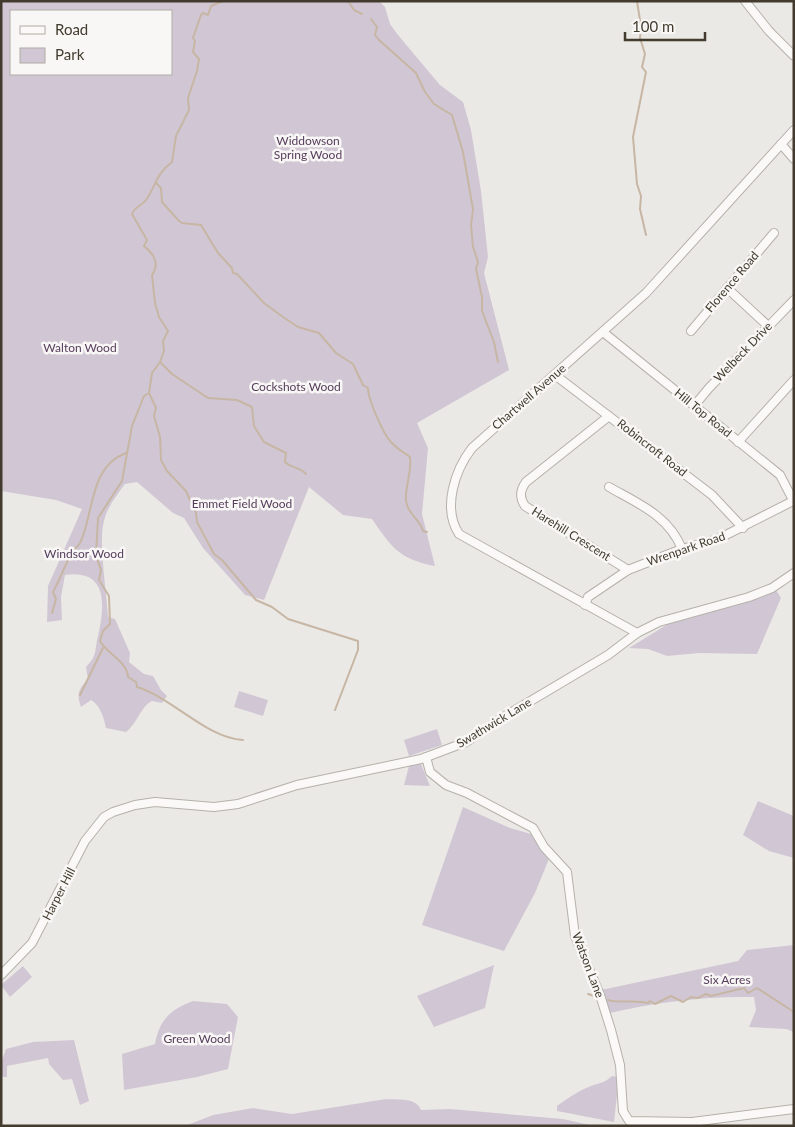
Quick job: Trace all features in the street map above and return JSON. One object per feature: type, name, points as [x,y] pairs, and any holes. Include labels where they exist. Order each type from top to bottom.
[{"type":"street","points":[[745,1],[769,31],[794,56]]},
{"type":"street","name":"Chartwell Avenue","points":[[637,633],[459,534],[453,525],[451,512],[456,479],[465,457],[510,412],[555,375],[646,293],[793,132]]},
{"type":"street","points":[[782,144],[794,159]]},
{"type":"street","name":"Florence Road","points":[[690,331],[774,233]]},
{"type":"street","points":[[727,288],[768,326]]},
{"type":"street","name":"Welbeck Drive","points":[[694,406],[794,300]]},
{"type":"street","name":"Hill Top Road","points":[[603,332],[780,475],[794,502]]},
{"type":"street","name":"Robincroft Road","points":[[555,375],[712,495],[743,528]]},
{"type":"street","points":[[738,442],[794,380]]},
{"type":"street","name":"Harehill Crescent","points":[[609,416],[526,482],[521,488],[521,500],[525,506],[628,570]]},
{"type":"street","points":[[609,487],[660,516],[677,535],[682,549]]},
{"type":"street","name":"Wrenpark Road","points":[[584,604],[588,597],[628,570],[682,549],[718,539],[794,502]]},
{"type":"street","name":"Swathwick Lane","points":[[113,812],[135,805],[156,802],[214,807],[238,804],[297,785],[426,757],[466,742],[507,714],[608,655],[637,633],[659,622],[772,588],[794,573]]},
{"type":"street","name":"Watson Lane","points":[[426,757],[430,772],[446,785],[466,793],[533,828],[544,847],[566,872],[575,936],[600,995],[620,1065],[623,1112],[629,1121],[690,1124],[794,1109]]},
{"type":"street","name":"Harper Hill","points":[[1,975],[32,943],[85,841],[104,817],[113,812]]},
{"type":"green space","points":[[1,1],[379,1],[385,7],[390,24],[398,35],[440,85],[463,102],[471,130],[481,191],[488,257],[484,273],[509,370],[417,423],[428,448],[422,514],[435,566],[405,556],[391,545],[372,519],[343,515],[309,487],[264,600],[245,595],[203,548],[184,518],[173,513],[137,482],[125,484],[107,511],[102,530],[102,554],[108,617],[115,619],[130,653],[129,662],[144,674],[153,676],[167,696],[162,703],[152,701],[148,703],[126,732],[106,728],[99,708],[91,700],[81,707],[79,702],[79,691],[88,679],[86,667],[94,656],[102,613],[102,601],[96,583],[89,578],[79,575],[65,575],[61,597],[62,620],[47,622],[48,586],[82,509],[56,500],[1,491]]},
{"type":"green space","points":[[776,590],[781,598],[757,654],[699,653],[667,656],[648,649],[629,648],[668,624],[750,601]]},
{"type":"green space","points":[[239,691],[268,700],[263,716],[234,707]]},
{"type":"green space","points":[[437,729],[442,745],[409,756],[404,740]]},
{"type":"green space","points":[[421,764],[430,786],[404,785],[409,766]]},
{"type":"green space","points":[[758,801],[794,816],[794,858],[769,851],[743,835]]},
{"type":"green space","points":[[463,807],[510,828],[531,834],[549,859],[535,893],[504,951],[422,925]]},
{"type":"green space","name":"Six Acres","points":[[794,945],[794,1032],[786,1029],[749,1027],[756,1010],[754,997],[681,1000],[610,1013],[601,990],[738,961],[747,950]]},
{"type":"green space","points":[[494,965],[485,1008],[434,1027],[417,996]]},
{"type":"green space","points":[[23,966],[32,977],[10,997],[1,985]]},
{"type":"green space","name":"Green Wood","points":[[193,1001],[227,1004],[238,1017],[228,1069],[197,1077],[124,1090],[122,1054],[155,1044],[160,1028],[167,1016]]},
{"type":"green space","points":[[74,1040],[89,1101],[80,1105],[72,1079],[63,1080],[49,1064],[48,1058],[7,1066],[7,1077],[2,1077],[1,1063],[6,1049],[33,1042]]},
{"type":"green space","points":[[612,1076],[619,1077],[614,1122],[557,1111],[557,1106],[569,1097],[586,1088],[604,1082]]},
{"type":"green space","points":[[386,1099],[411,1101],[419,1106],[421,1110],[450,1109],[563,1119],[594,1126],[185,1126],[213,1115],[253,1108],[292,1114]]},
{"type":"waterway","points":[[223,1],[211,6],[208,15],[203,13],[201,15],[193,38],[195,41],[193,52],[199,59],[197,71],[188,98],[189,110],[176,136],[172,162],[159,176],[143,204],[135,209],[132,214],[147,240],[144,246],[155,259],[156,267],[152,275],[155,303],[159,317],[168,331],[163,341],[164,351],[160,362],[152,373],[149,393],[156,408],[154,416],[160,437],[161,460],[167,471],[186,491],[196,513],[197,522],[214,554],[222,560],[256,600],[272,607],[288,619],[358,641],[358,650],[335,710]]},
{"type":"waterway","points":[[348,1],[354,10],[362,14]]},
{"type":"waterway","points":[[637,1],[641,27],[640,38],[645,54],[642,67],[646,72],[633,137],[637,184],[641,196],[640,209],[646,235]]},
{"type":"waterway","points":[[371,19],[377,27],[375,35],[379,40],[416,73],[425,92],[434,104],[452,115],[463,152],[473,209],[471,225],[473,247],[478,262],[476,269],[482,297],[482,311],[494,342],[498,362]]},
{"type":"waterway","points":[[156,183],[161,188],[162,202],[179,221],[201,225],[218,253],[232,268],[233,273],[237,274],[264,303],[298,327],[319,333],[336,353],[353,364],[363,385],[368,388],[373,408],[388,438],[410,457],[406,495],[407,505],[423,531],[427,532]]},
{"type":"waterway","points":[[161,363],[172,374],[208,398],[237,400],[252,407],[254,426],[264,442],[286,453],[285,462],[306,474]]},
{"type":"waterway","points":[[149,393],[144,396],[132,426],[122,481],[98,518],[96,556],[101,570],[99,580],[109,596],[110,624],[103,631],[100,641],[121,662],[127,671],[128,677],[136,682],[137,687],[150,692],[216,732],[229,738],[243,740]]},
{"type":"waterway","points":[[52,613],[56,599],[53,592],[69,558],[81,541],[99,479],[114,459],[126,453]]},
{"type":"waterway","points":[[80,695],[103,648]]},
{"type":"waterway","points":[[608,1000],[648,1003],[650,1001],[655,1004],[671,996],[683,1002],[691,997],[698,998],[706,994],[711,996],[744,988],[748,993],[757,988],[794,1012]]},
{"type":"waterway","points":[[588,994],[597,997]]},
{"type":"park label","name":"Widdowson Spring Wood","points":[[308,148]]},
{"type":"park label","name":"Walton Wood","points":[[80,348]]},
{"type":"park label","name":"Cockshots Wood","points":[[296,387]]},
{"type":"park label","name":"Emmet Field Wood","points":[[242,504]]},
{"type":"park label","name":"Windsor Wood","points":[[84,554]]}]
